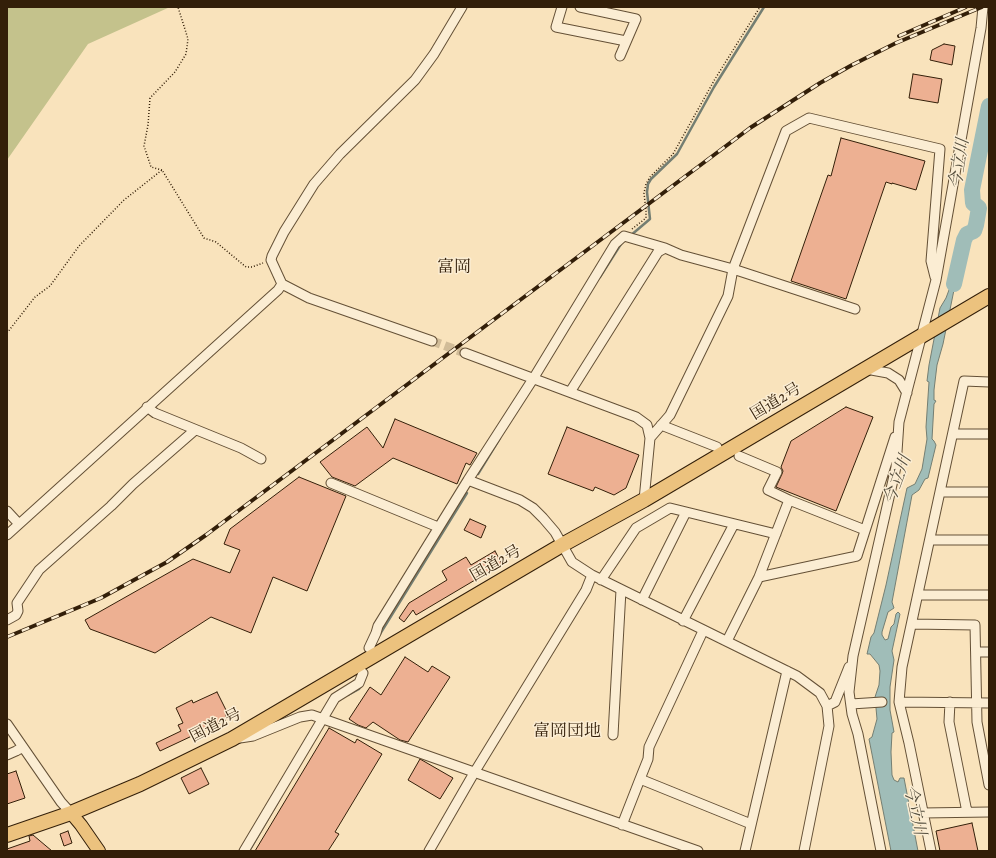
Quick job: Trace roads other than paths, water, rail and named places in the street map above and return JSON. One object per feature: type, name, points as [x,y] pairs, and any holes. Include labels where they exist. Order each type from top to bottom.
[{"type":"highway","name":"国道2号","points":[[7,835],[71,813],[140,784],[232,739],[562,545],[644,500],[983,299]]},
{"type":"main road","points":[[71,813],[99,851]]},
{"type":"street","points":[[432,341],[309,298],[282,284],[271,260],[284,232],[314,184],[340,154],[415,80],[434,54],[462,7]]},
{"type":"street","points":[[562,7],[556,27],[626,41]]},
{"type":"street","points":[[580,7],[636,19],[620,56]]},
{"type":"street","points":[[759,577],[857,556],[900,422],[936,280],[983,7]]},
{"type":"street","points":[[650,438],[670,415],[728,296],[733,269],[786,131],[809,118],[940,149],[931,260],[936,280]]},
{"type":"street","points":[[369,648],[378,626],[438,527],[536,380],[615,244],[627,237],[665,248],[681,255],[733,269],[855,309]]},
{"type":"street","points":[[570,392],[658,252],[665,248]]},
{"type":"street","points":[[7,535],[278,290],[282,284]]},
{"type":"street","points":[[465,353],[636,417],[647,425],[650,438],[644,500]]},
{"type":"street","points":[[866,368],[886,372],[899,380],[907,393]]},
{"type":"street","points":[[931,851],[899,702],[902,667],[964,381],[989,382]]},
{"type":"street","points":[[147,407],[155,413],[241,448],[261,459]]},
{"type":"street","points":[[881,851],[858,734],[852,714],[854,703],[849,692],[853,656],[896,467],[900,422]]},
{"type":"street","points":[[661,425],[717,447]]},
{"type":"street","points":[[7,620],[16,615],[18,611],[17,603],[39,570],[111,506],[133,484],[195,430]]},
{"type":"street","points":[[953,434],[989,434]]},
{"type":"street","points":[[739,456],[777,472],[768,490],[789,500],[865,530]]},
{"type":"street","points":[[468,480],[505,493],[533,508],[554,532],[572,562],[592,575],[797,676],[820,693],[827,706],[829,726],[804,851]]},
{"type":"street","points":[[331,483],[438,527]]},
{"type":"street","points":[[940,492],[989,492]]},
{"type":"street","points":[[727,641],[759,577],[789,500]]},
{"type":"street","points":[[601,580],[636,528],[670,508],[776,534]]},
{"type":"street","points":[[7,511],[19,524]]},
{"type":"street","points":[[642,600],[686,512]]},
{"type":"street","points":[[683,621],[734,524]]},
{"type":"street","points":[[930,540],[989,540]]},
{"type":"street","points":[[429,851],[474,773],[586,590],[592,575]]},
{"type":"street","points":[[613,735],[621,590]]},
{"type":"street","points":[[918,595],[989,595]]},
{"type":"street","points":[[912,624],[975,625],[976,722],[989,785]]},
{"type":"street","points":[[622,825],[648,759],[649,747],[703,631]]},
{"type":"street","points":[[976,652],[989,652]]},
{"type":"street","points":[[827,706],[835,702],[853,656]]},
{"type":"street","points":[[745,851],[786,671]]},
{"type":"street","points":[[244,851],[325,720],[336,698],[359,683],[363,674]]},
{"type":"street","points":[[854,703],[882,702]]},
{"type":"street","points":[[899,702],[989,703]]},
{"type":"street","points":[[950,702],[949,722],[967,812]]},
{"type":"street","points":[[232,739],[253,736],[300,717],[312,715],[698,851]]},
{"type":"street","points":[[7,724],[60,802],[71,813]]},
{"type":"street","points":[[7,755],[16,752],[23,747]]},
{"type":"street","points":[[640,779],[751,824]]},
{"type":"street","points":[[923,813],[989,812]]},
{"type":"water","points":[[959,263],[958,278],[955,285],[943,344],[937,365],[934,390],[934,400],[936,401],[934,404],[932,439],[936,445],[928,478],[925,479],[919,490],[912,495],[892,602],[894,608],[888,612],[882,632],[885,640],[888,639],[891,627],[894,624],[896,614],[898,612],[900,614],[892,651],[894,660],[890,687],[890,710],[894,732],[892,733],[891,752],[892,775],[894,780],[898,782],[900,778],[904,778],[918,851],[891,851],[869,739],[872,737],[877,719],[875,697],[879,685],[880,671],[879,665],[870,654],[867,654],[886,585],[907,488],[915,484],[922,469],[927,439],[926,427],[929,382],[927,381],[929,365],[940,308],[946,298]]},
{"type":"waterway","points":[[630,236],[650,219],[647,192],[648,184],[651,179],[677,154],[714,87],[764,7]]},
{"type":"waterway","name":"今立川","points":[[954,284],[964,240],[967,234],[974,231],[976,225],[979,208],[973,203],[972,190],[989,106]]},
{"type":"waterway","points":[[600,277],[621,244]]},
{"type":"waterway","points":[[478,474],[500,438]]},
{"type":"waterway","points":[[380,634],[467,493]]},
{"type":"waterway","points":[[348,695],[359,689],[361,685]]},
{"type":"waterway","points":[[249,851],[279,800]]},
{"type":"tunnel","points":[[432,341],[465,353]]},
{"type":"railway","points":[[899,36],[966,7]]},
{"type":"railway","points":[[7,637],[101,598],[167,562],[206,535],[750,128],[820,83],[852,65],[896,43],[982,7]]},
{"type":"district","name":"富岡","points":[[454,268]]},
{"type":"district","name":"富岡団地","points":[[567,732]]}]
